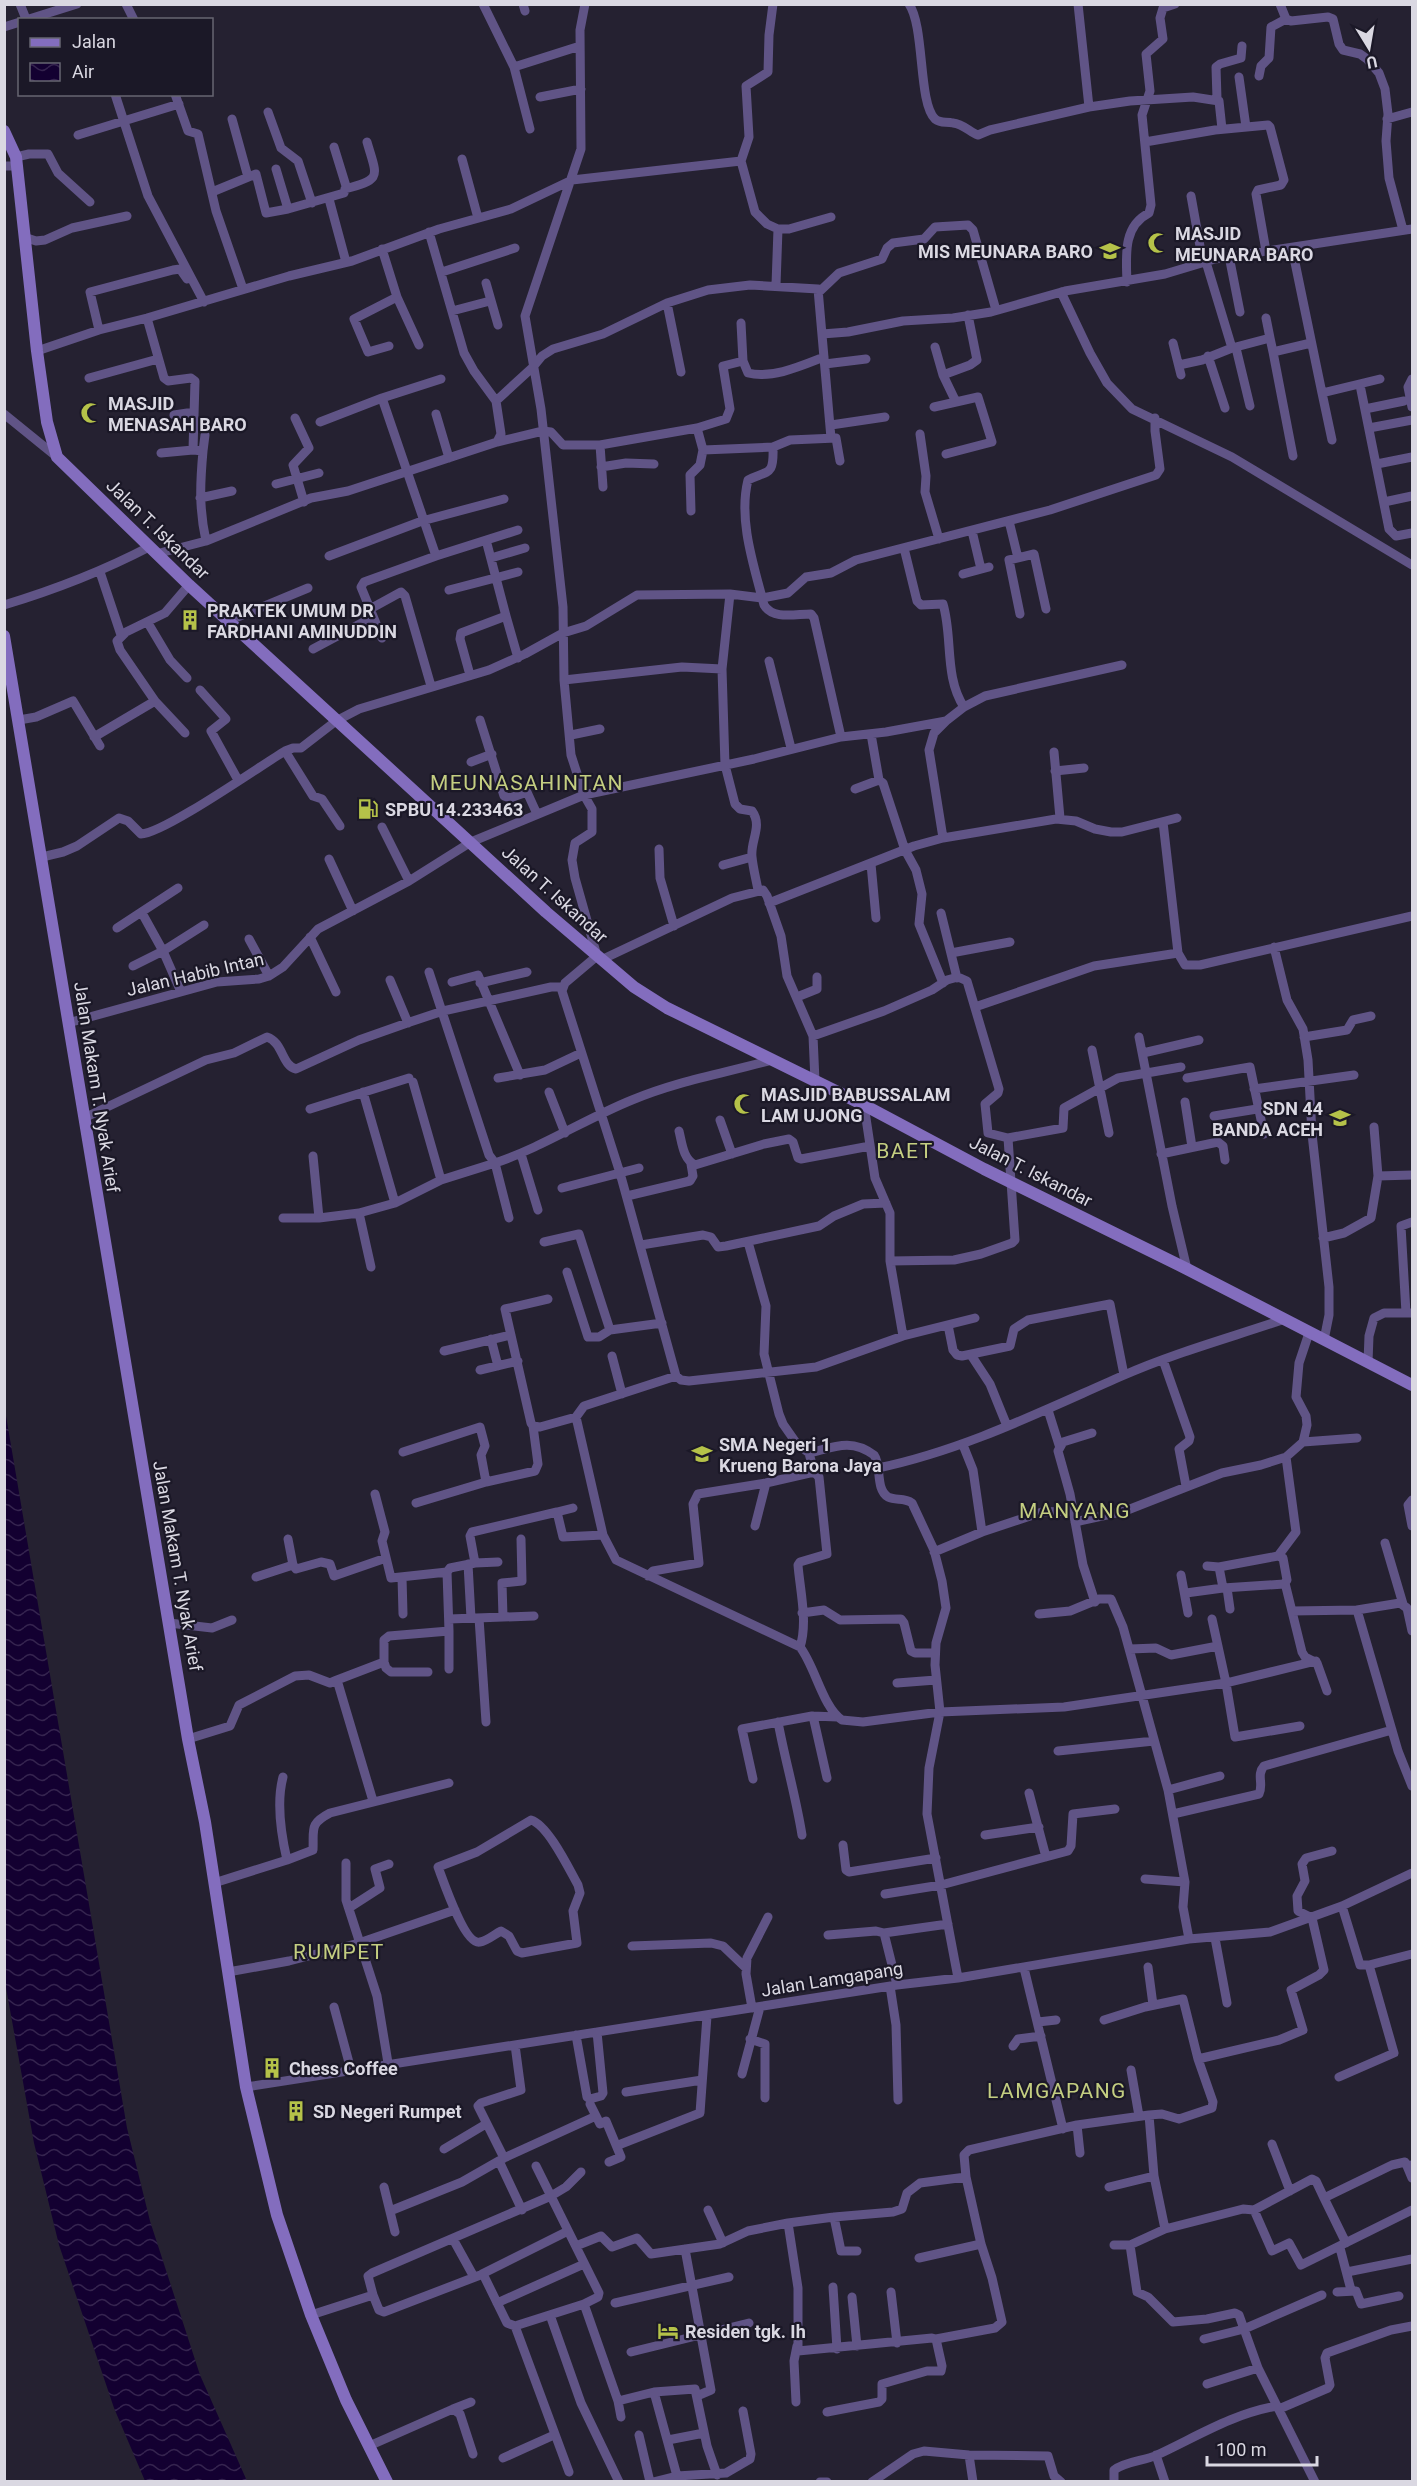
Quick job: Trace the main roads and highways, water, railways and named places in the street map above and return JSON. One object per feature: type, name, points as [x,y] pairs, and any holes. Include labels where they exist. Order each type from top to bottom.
[{"type":"water","points":[[5,1410],[127,2128],[150,2221],[200,2375],[247,2481],[145,2481],[114,2408],[59,2245],[34,2143],[5,1982]]},
{"type":"place","name":"MASJID MEUNARA BARO","points":[[1158,243]]},
{"type":"place","name":"MIS MEUNARA BARO","points":[[1110,251]]},
{"type":"place","name":"MASJID MENASAH BARO","points":[[91,413]]},
{"type":"place","name":"PRAKTEK UMUM DR FARDHANI AMINUDDIN","points":[[190,620]]},
{"type":"place","name":"SPBU 14.233463","points":[[368,809]]},
{"type":"place","name":"MASJID BABUSSALAM LAM UJONG","points":[[744,1104]]},
{"type":"place","name":"SDN 44 BANDA ACEH","points":[[1340,1118]]},
{"type":"place","name":"SMA Negeri 1 Krueng Barona Jaya","points":[[702,1454]]},
{"type":"place","name":"Chess Coffee","points":[[272,2068]]},
{"type":"place","name":"SD Negeri Rumpet","points":[[296,2111]]},
{"type":"place","name":"Residen tgk. Ih","points":[[668,2331]]},
{"type":"district","name":"MEUNASAHINTAN","points":[[527,783]]},
{"type":"district","name":"BAET","points":[[905,1151]]},
{"type":"district","name":"MANYANG","points":[[1075,1511]]},
{"type":"district","name":"RUMPET","points":[[339,1952]]},
{"type":"district","name":"LAMGAPANG","points":[[1057,2091]]}]
